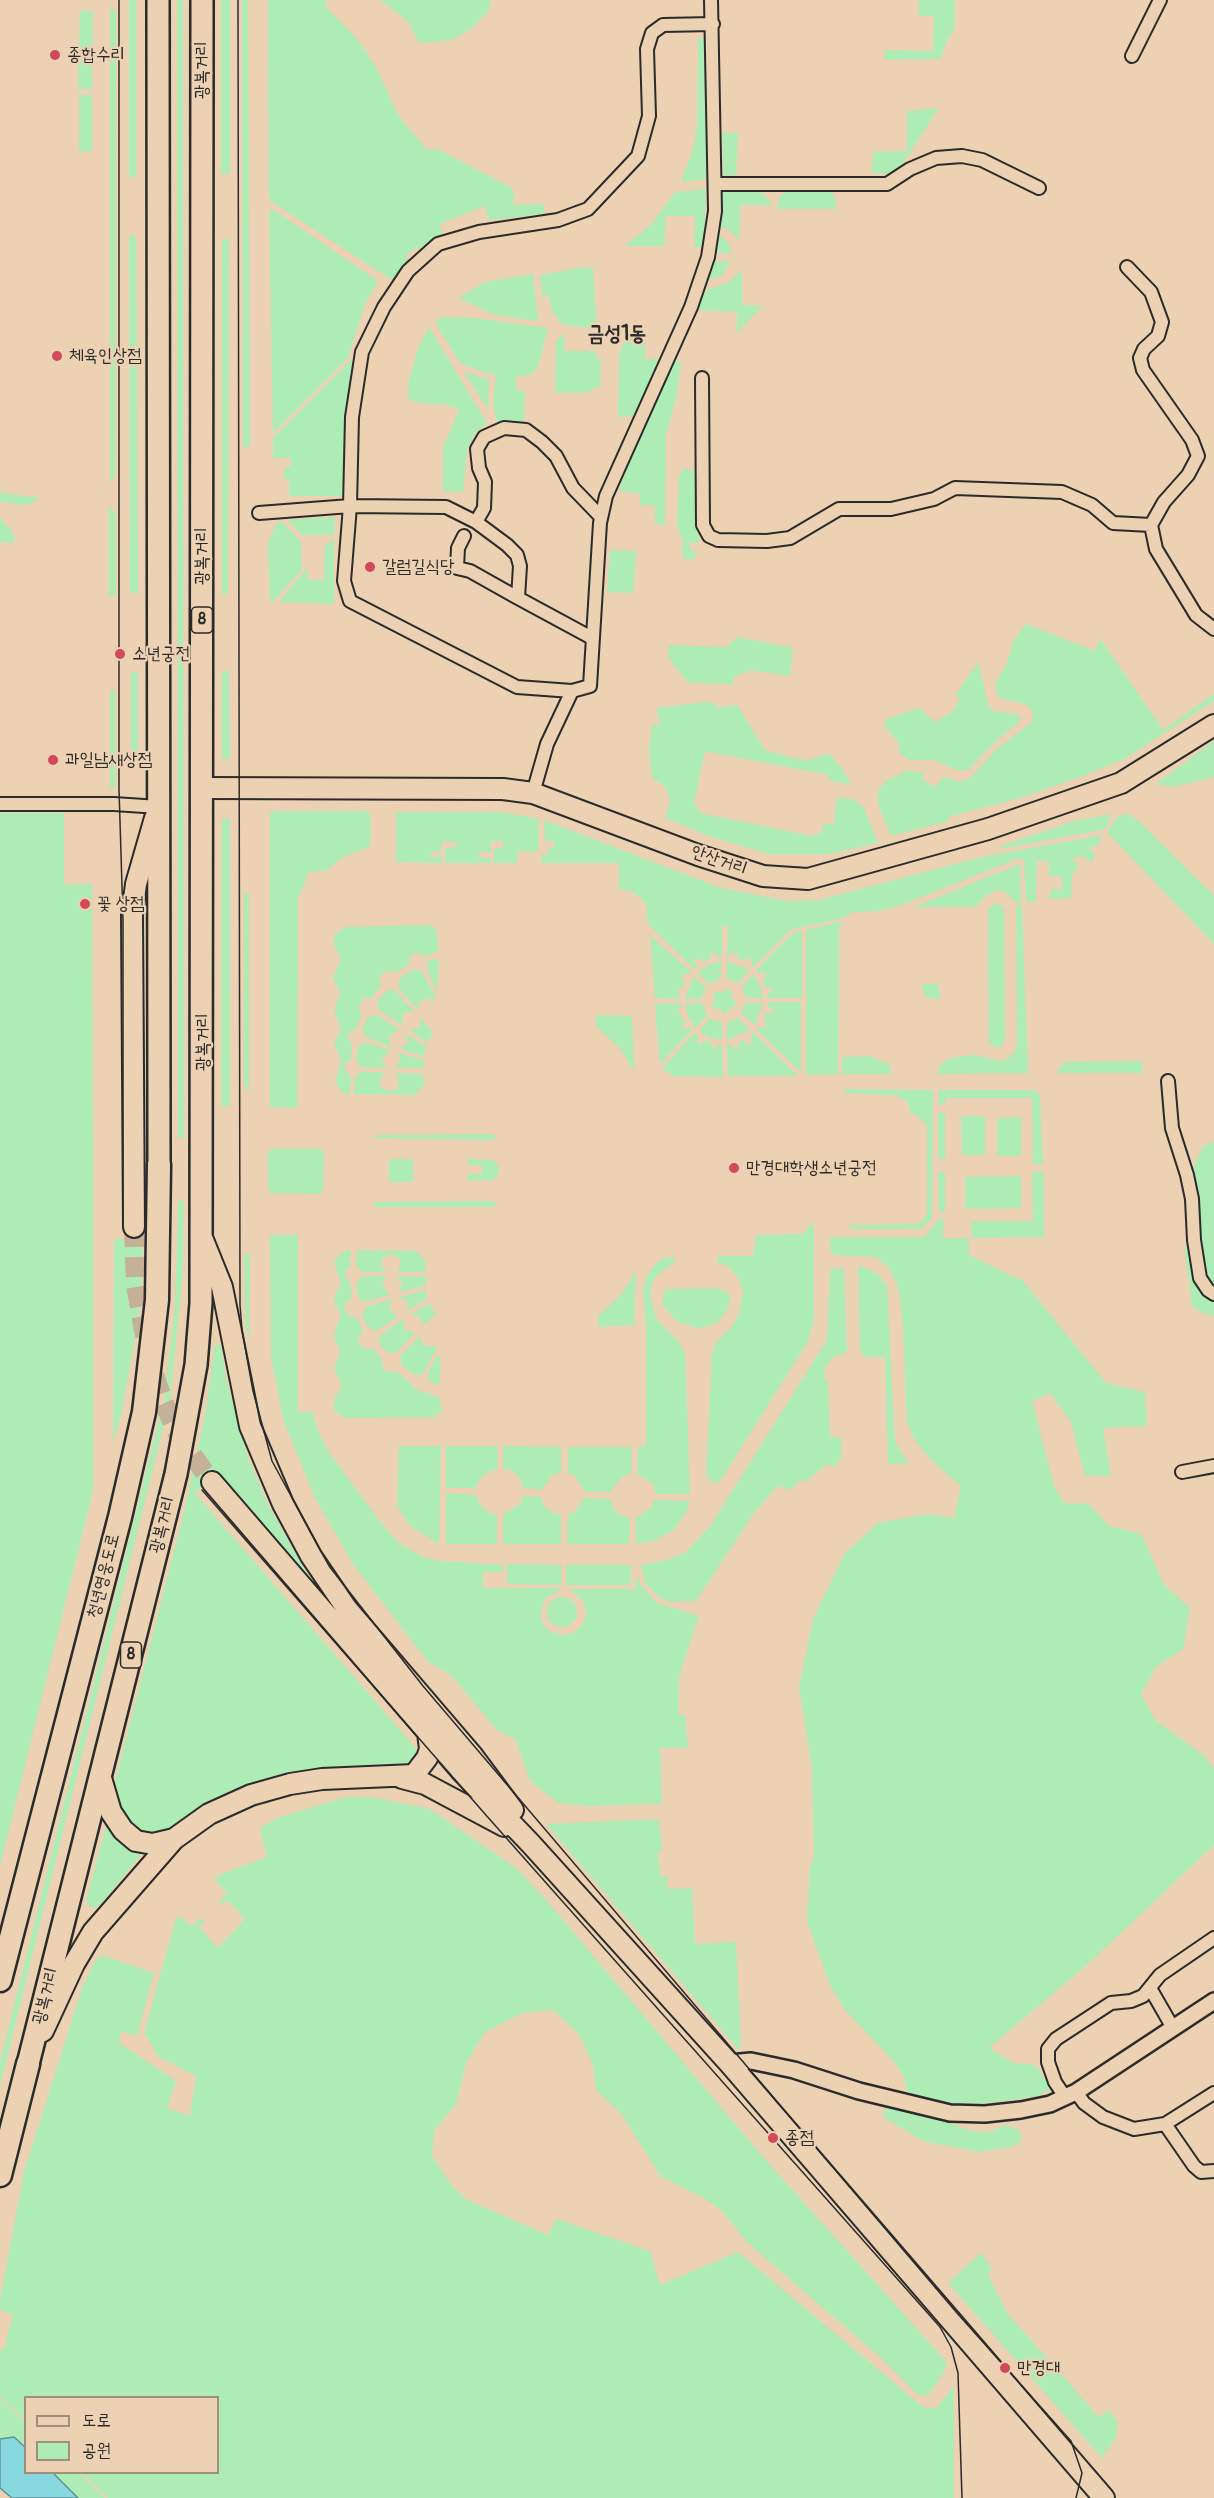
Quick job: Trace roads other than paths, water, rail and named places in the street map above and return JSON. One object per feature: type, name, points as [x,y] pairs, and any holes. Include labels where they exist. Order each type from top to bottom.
[{"type":"highway","points":[[158,0],[159,1165]]},
{"type":"highway","name":"광복거리","points":[[28,2064],[101,1778],[187,1420],[198,1344],[203,1240],[202,0]]},
{"type":"highway","name":"청년영웅도로","points":[[0,1980],[120,1517],[144,1412],[157,1300],[159,1165]]},
{"type":"highway","name":"8","points":[[0,2175],[28,2064]]},
{"type":"main road","name":"안산거리","points":[[202,788],[471,788],[533,793],[698,855],[763,876],[808,879],[988,829],[1121,783],[1214,725]]},
{"type":"main road","points":[[134,1227],[132,915],[136,884],[159,807]]},
{"type":"main road","points":[[203,1240],[222,1287],[250,1426],[283,1504],[311,1556],[347,1609],[472,1755],[518,1816],[531,1844]]},
{"type":"main road","points":[[212,1482],[462,1773],[531,1844],[729,2063],[1104,2498]]},
{"type":"main road","points":[[28,2064],[61,1990],[93,1932],[174,1839],[209,1814],[251,1795],[280,1787],[322,1779],[402,1778],[414,1775],[427,1758],[430,1749],[428,1733]]},
{"type":"main road","points":[[101,1778],[111,1812],[123,1830],[136,1840],[153,1844],[174,1839]]},
{"type":"main road","points":[[402,1778],[425,1784],[485,1814],[531,1844]]},
{"type":"street","points":[[711,0],[713,24],[715,211],[708,257],[700,286],[606,496],[601,517],[590,686],[572,691],[517,687],[350,601],[344,581],[350,506],[352,417],[362,352],[384,307],[408,271],[438,244],[479,232],[558,220],[588,209],[638,156],[649,116],[647,49],[652,33],[663,25],[713,24]]},
{"type":"street","points":[[1132,56],[1161,0]]},
{"type":"street","points":[[715,184],[887,184],[910,169],[936,158],[962,156],[982,160],[1038,188]]},
{"type":"street","points":[[1127,267],[1151,292],[1162,322],[1158,336],[1144,349],[1140,358],[1143,370],[1192,440],[1198,456],[1188,475],[1164,502],[1151,525],[1156,549],[1196,615],[1214,629]]},
{"type":"street","points":[[702,378],[703,525],[709,536],[718,540],[767,541],[790,538],[839,509],[891,509],[934,499],[956,488],[1062,492],[1092,505],[1113,522],[1151,525]]},
{"type":"street","points":[[476,522],[484,508],[485,482],[479,468],[477,449],[484,437],[504,428],[526,430],[542,442],[556,456],[573,488],[601,517]]},
{"type":"street","points":[[259,513],[350,506],[446,507],[476,522],[517,555],[520,566],[518,598]]},
{"type":"street","points":[[464,536],[458,548],[457,568],[470,571],[592,638]]},
{"type":"street","points":[[533,793],[547,744],[572,691]]},
{"type":"street","points":[[0,804],[114,804],[159,807]]},
{"type":"street","points":[[1168,1081],[1172,1128],[1192,1199],[1194,1240],[1200,1278],[1208,1290],[1214,1294]]},
{"type":"street","points":[[1182,1472],[1214,1466]]},
{"type":"street","points":[[1214,1938],[1160,1975],[1143,1996],[1131,2001],[1111,2004],[1056,2039],[1048,2049],[1048,2062],[1055,2082],[1116,2124],[1134,2129],[1165,2124],[1214,2093]]},
{"type":"street","points":[[1150,1988],[1173,2028]]},
{"type":"street","points":[[729,2063],[751,2061],[783,2068],[859,2091],[950,2113],[985,2114],[1021,2110],[1071,2095],[1214,2001]]},
{"type":"street","points":[[1165,2124],[1194,2166],[1201,2172],[1214,2171]]},
{"type":"water","points":[[14,2437],[24,2446],[24,2474],[54,2474],[78,2498],[12,2498],[0,2488],[0,2439]]},
{"type":"tunnel","points":[[134,1227],[136,1285],[150,1363],[163,1401],[181,1440],[212,1482]]},
{"type":"tram line","points":[[119,0],[119,789],[123,919],[123,1227]]},
{"type":"tram line","points":[[238,0],[240,1305],[253,1391],[272,1461],[329,1566],[423,1686],[957,2313],[1071,2441],[1082,2473],[1076,2498]]},
{"type":"tram line","points":[[202,1490],[485,1814],[940,2327],[951,2347],[958,2373],[962,2498]]},
{"type":"place","name":"종합수리","points":[[55,55]]},
{"type":"place","name":"체육인상점","points":[[57,356]]},
{"type":"place","name":"갈럼길식당","points":[[370,567]]},
{"type":"place","name":"소년궁전","points":[[120,654]]},
{"type":"place","name":"과일남새상점","points":[[53,760]]},
{"type":"place","name":"꽃 상점","points":[[85,904]]},
{"type":"place","name":"만경대학생소년궁전","points":[[734,1168]]},
{"type":"place","name":"종점","points":[[773,2138]]},
{"type":"place","name":"만경대","points":[[1005,2368]]},
{"type":"district","name":"금성1동","points":[[617,335]]}]
